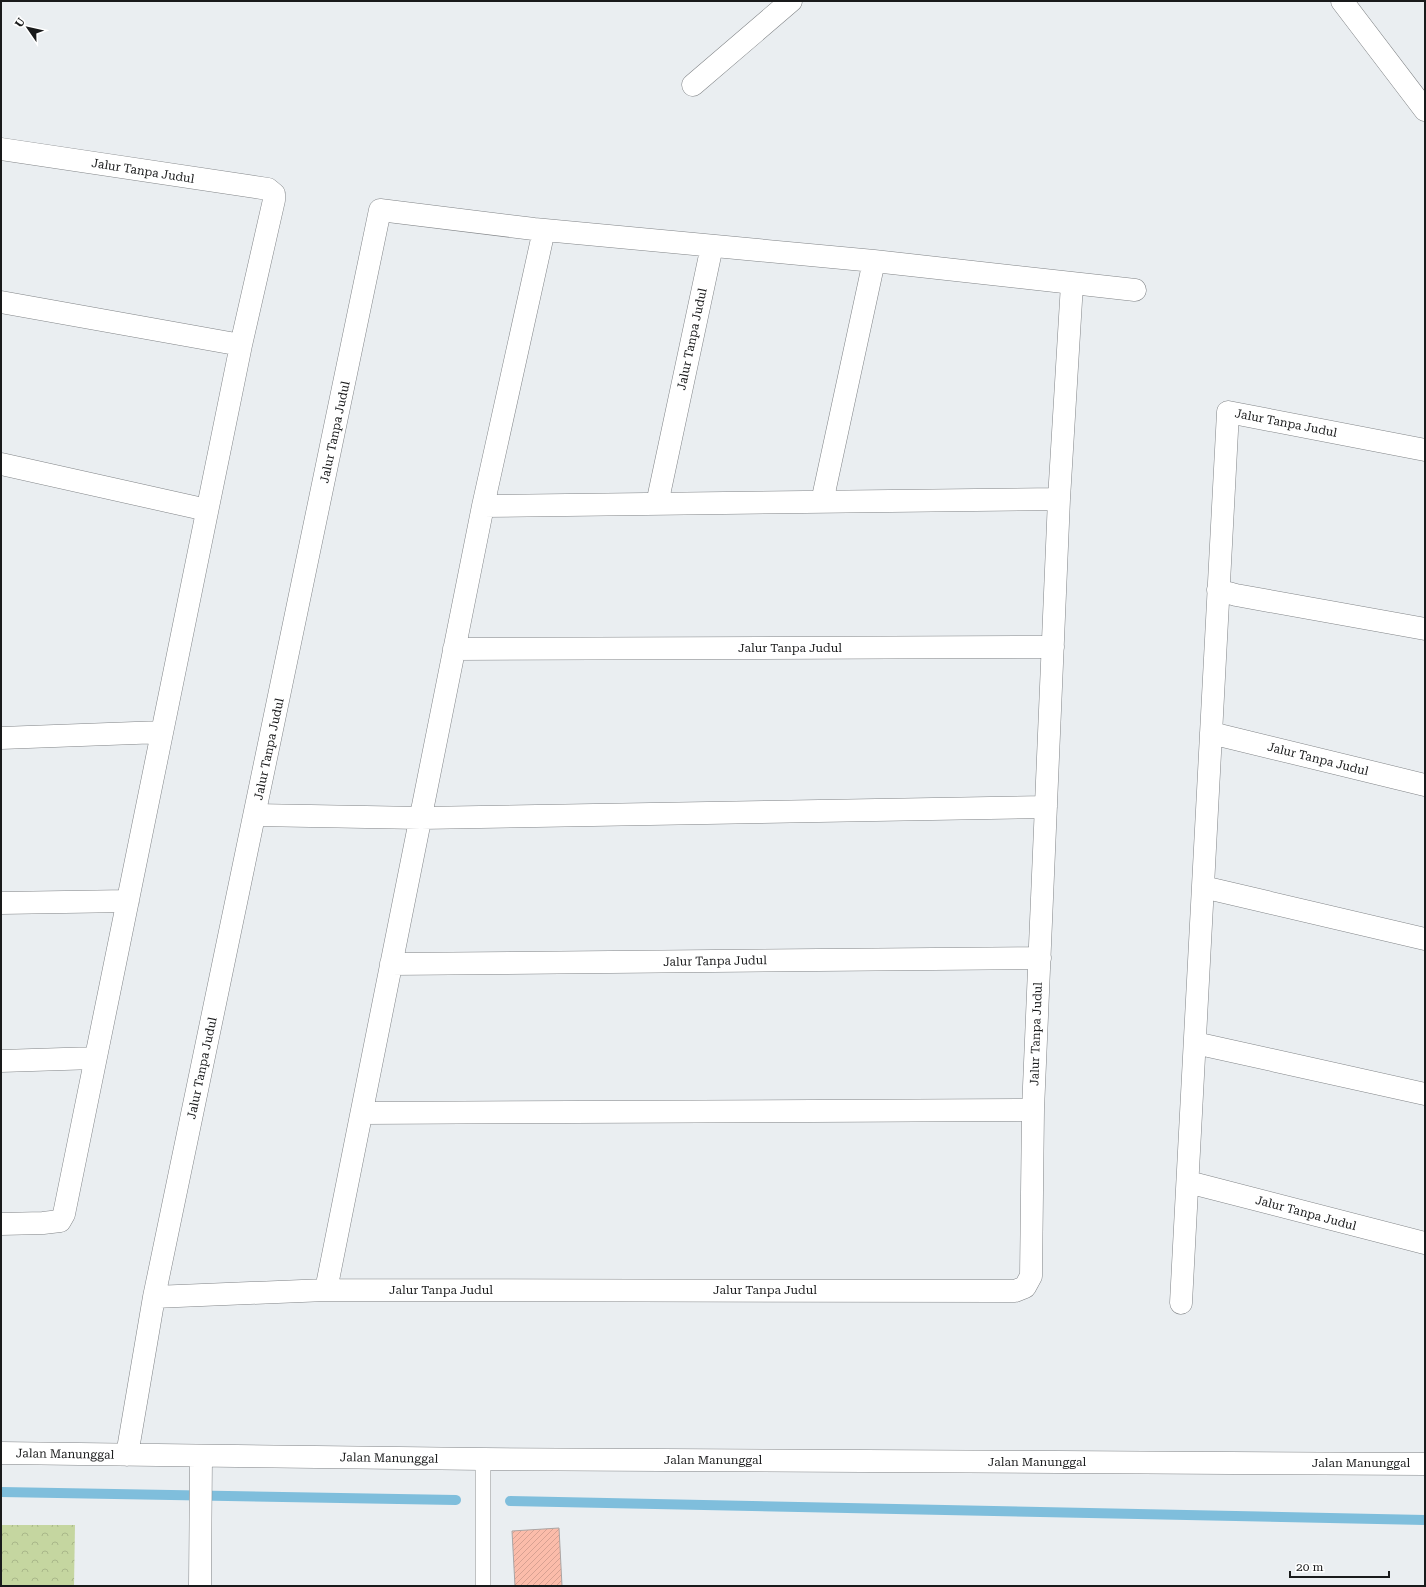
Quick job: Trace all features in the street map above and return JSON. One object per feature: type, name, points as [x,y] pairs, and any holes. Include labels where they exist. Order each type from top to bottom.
[{"type":"street","points":[[693,85],[790,1]]},
{"type":"street","points":[[1342,1],[1425,110]]},
{"type":"street","name":"Jalur Tanpa Judul","points":[[1,149],[268,189],[272,192],[274,200],[241,345],[62,1218],[60,1221],[43,1223],[1,1224]]},
{"type":"street","name":"Jalur Tanpa Judul","points":[[128,1455],[154,1297],[380,210],[544,230],[874,261],[1135,290]]},
{"type":"street","points":[[326,1290],[483,506],[544,230]]},
{"type":"street","name":"Jalur Tanpa Judul","points":[[657,504],[712,246]]},
{"type":"street","points":[[822,502],[874,261]]},
{"type":"street","name":"Jalur Tanpa Judul","points":[[154,1297],[326,1290],[1015,1291],[1025,1287],[1031,1276],[1033,1110],[1059,499],[1072,284]]},
{"type":"street","points":[[1,302],[241,345]]},
{"type":"street","name":"Jalur Tanpa Judul","points":[[1181,1303],[1228,412],[1425,450]]},
{"type":"street","points":[[1,464],[207,510]]},
{"type":"street","points":[[483,506],[1059,499]]},
{"type":"street","points":[[1218,590],[1236,595],[1425,629]]},
{"type":"street","name":"Jalur Tanpa Judul","points":[[454,649],[1053,647]]},
{"type":"street","points":[[1,738],[162,732]]},
{"type":"street","name":"Jalur Tanpa Judul","points":[[1211,733],[1425,785]]},
{"type":"street","name":"Jalur Tanpa Judul","points":[[255,816],[421,818],[1046,807]]},
{"type":"street","points":[[1203,886],[1425,939]]},
{"type":"street","points":[[1,902],[128,902]]},
{"type":"street","name":"Jalur Tanpa Judul","points":[[391,964],[1040,958]]},
{"type":"street","points":[[1195,1043],[1425,1094]]},
{"type":"street","points":[[1,1061],[95,1058]]},
{"type":"street","points":[[362,1112],[1033,1110]]},
{"type":"street","name":"Jalur Tanpa Judul","points":[[1188,1182],[1425,1244]]},
{"type":"street","name":"Jalan Manunggal","points":[[1,1454],[483,1459],[1425,1464]]},
{"type":"street","points":[[200,1586],[201,1456]]},
{"type":"lane","points":[[483,1459],[483,1586]]},
{"type":"green space","points":[[1,1525],[75,1525],[74,1586],[1,1586]]},
{"type":"building","points":[[559,1528],[562,1586],[515,1586],[512,1531]]},
{"type":"waterway","points":[[1,1492],[456,1500]]},
{"type":"waterway","points":[[510,1501],[1425,1520]]}]
